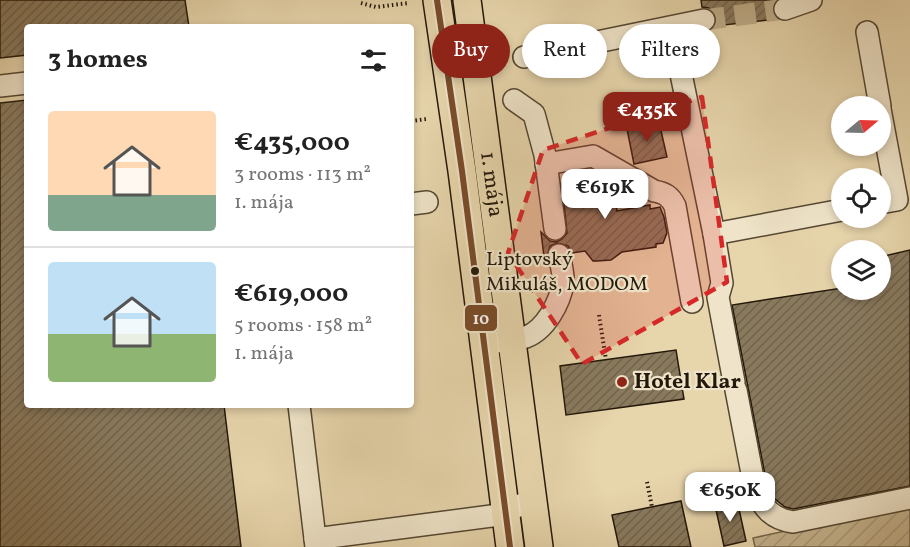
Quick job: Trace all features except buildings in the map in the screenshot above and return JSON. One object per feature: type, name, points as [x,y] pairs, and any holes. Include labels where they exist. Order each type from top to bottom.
[{"type":"main road","name":"1. mája","points":[[437,0],[462,171],[510,547]]},
{"type":"main road","name":"1. mája","points":[[466,0],[539,547]]},
{"type":"lane","points":[[785,9],[807,1]]},
{"type":"lane","points":[[607,40],[704,20]]},
{"type":"lane","points":[[867,32],[878,96]]},
{"type":"lane","points":[[682,78],[723,283],[718,297],[755,489],[761,503],[770,513],[782,520],[793,522],[910,498]]},
{"type":"lane","points":[[0,86],[24,83]]},
{"type":"lane","points":[[514,100],[534,114],[546,164],[555,229]]},
{"type":"lane","points":[[546,164],[593,156],[654,191],[664,193],[671,198],[675,206],[692,302]]},
{"type":"lane","points":[[889,156],[897,200],[891,201]]},
{"type":"lane","points":[[714,234],[831,212]]},
{"type":"lane","points":[[483,344],[526,337],[538,329],[549,317],[563,283],[560,255]]},
{"type":"lane","points":[[299,408],[316,543],[504,513],[531,500]]},
{"type":"path","points":[[361,3],[376,7],[409,3]]},
{"type":"path","points":[[414,121],[427,119]]},
{"type":"path","points":[[599,315],[606,360]]},
{"type":"path","points":[[647,482],[652,507]]},
{"type":"highlighted area","points":[[702,97],[727,282],[582,364],[508,253],[543,150]]},
{"type":"shaded area","points":[[910,504],[910,547],[755,547],[753,538]]},
{"type":"tunnel","points":[[704,20],[785,9]]},
{"type":"transit line","name":"10","points":[[437,0],[462,171],[510,547]]},
{"type":"place","name":"Liptovský Mikuláš, MODOM","points":[[475,271]]},
{"type":"place","name":"Hotel Klar","points":[[622,382]]}]
